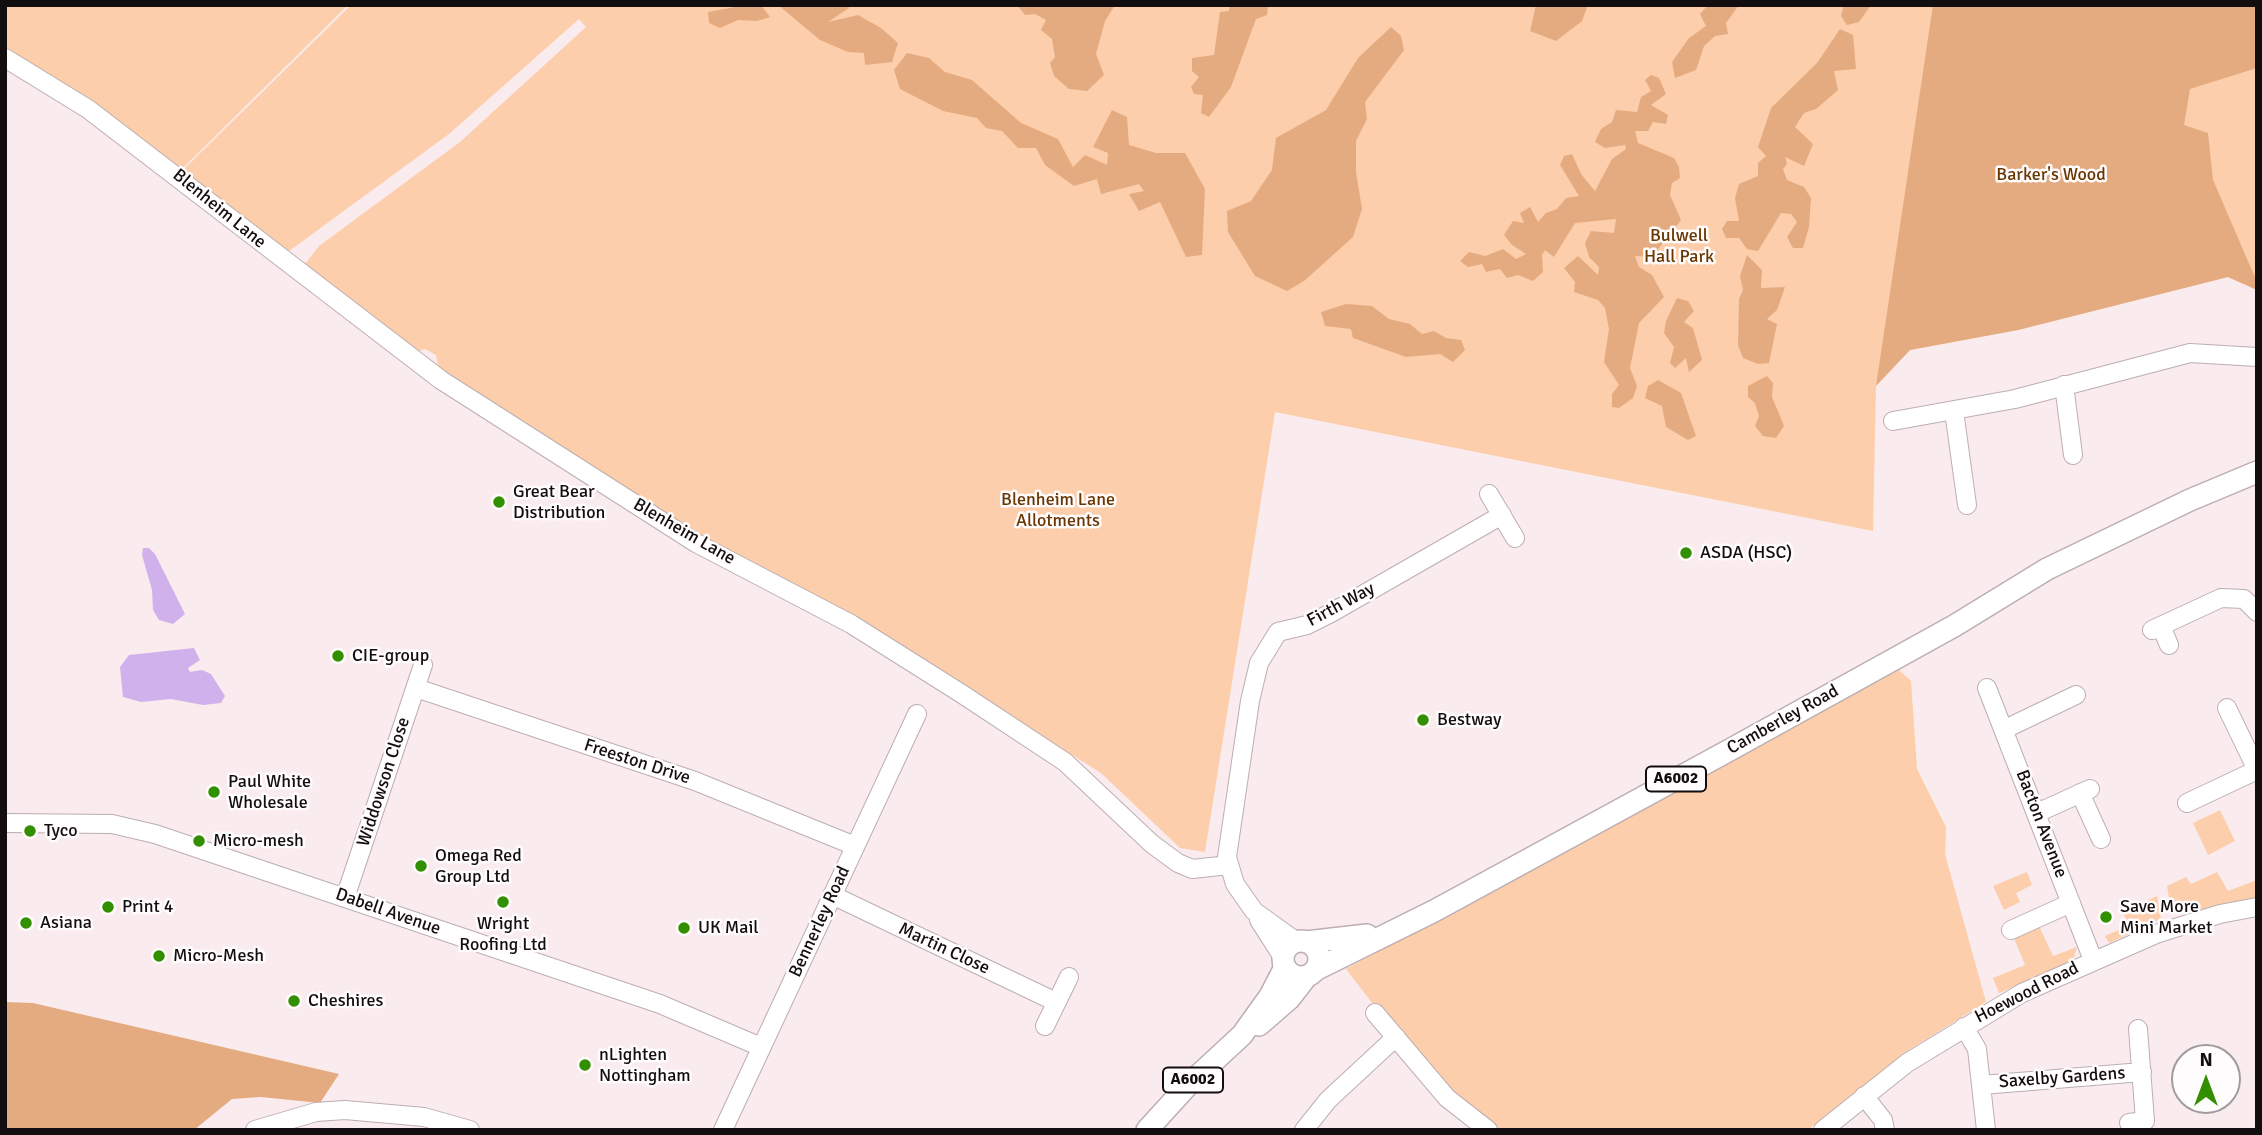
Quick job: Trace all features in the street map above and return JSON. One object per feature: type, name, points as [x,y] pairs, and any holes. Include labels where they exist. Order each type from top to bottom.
[{"type":"main road","name":"Camberley Road","points":[[1242,1035],[1261,1024],[1289,999],[1311,973],[1714,758],[2048,569],[2200,495],[2257,472]]},
{"type":"main road","name":"Camberley Road","points":[[1302,942],[1346,939],[1396,929]]},
{"type":"main road","points":[[1302,942],[1317,952],[1319,961],[1311,973],[1294,976],[1285,963],[1286,950],[1302,942]]},
{"type":"main road","name":"Camberley Road","points":[[1147,1130],[1188,1085],[1242,1035],[1270,996],[1285,963]]},
{"type":"street","name":"Blenheim Lane","points":[[5,58],[88,109],[441,380],[696,543],[851,624],[962,694],[1065,762],[1152,844],[1178,863],[1192,869],[1229,865]]},
{"type":"street","points":[[1903,414],[1954,411],[2190,353],[2257,357]]},
{"type":"street","points":[[2064,385],[2077,444]]},
{"type":"street","points":[[1954,411],[1958,486],[1967,505]]},
{"type":"street","points":[[1489,494],[1515,538]]},
{"type":"street","name":"Firth Way","points":[[1229,865],[1227,849],[1254,679],[1259,663],[1278,632],[1307,625],[1502,514]]},
{"type":"street","points":[[2169,645],[2156,628],[2221,598],[2234,596],[2244,600],[2257,612]]},
{"type":"street","name":"Widdowson Close","points":[[345,898],[423,665]]},
{"type":"street","name":"Freeston Drive","points":[[416,688],[695,781],[855,846]]},
{"type":"street","name":"Bacton Avenue","points":[[1987,688],[2093,960]]},
{"type":"street","points":[[2005,729],[2068,694]]},
{"type":"street","points":[[2196,805],[2257,770],[2227,708]]},
{"type":"street","name":"Bennerley Road","points":[[723,1130],[917,715]]},
{"type":"street","points":[[2037,813],[2085,791],[2101,828]]},
{"type":"street","name":"Dabell Avenue","points":[[5,823],[112,824],[132,828],[660,1004],[761,1047]]},
{"type":"street","points":[[1229,865],[1235,884],[1285,963]]},
{"type":"street","name":"Martin Close","points":[[832,895],[1056,1002]]},
{"type":"street","points":[[2016,922],[2071,903]]},
{"type":"street","name":"Hoewood Road","points":[[1823,1130],[1864,1096],[1964,1027],[2022,993],[2156,934],[2257,906]]},
{"type":"street","points":[[1254,911],[1302,942]]},
{"type":"street","points":[[1045,1026],[1069,977]]},
{"type":"street","points":[[1375,1013],[1447,1098],[1488,1130]]},
{"type":"street","points":[[1964,1027],[1977,1049],[1986,1130]]},
{"type":"street","points":[[2129,1123],[2145,1121],[2138,1029]]},
{"type":"street","points":[[1304,1130],[1328,1100],[1396,1037]]},
{"type":"street","name":"Saxelby Gardens","points":[[1982,1085],[2141,1072]]},
{"type":"street","points":[[1864,1096],[1883,1120],[1885,1130]]},
{"type":"street","points":[[255,1130],[316,1112],[345,1110],[425,1117],[470,1130]]},
{"type":"green space","points":[[5,5],[348,5],[180,171],[99,109],[35,66],[5,51]]},
{"type":"green space","points":[[351,5],[2257,5],[2257,290],[2228,277],[2018,330],[1910,350],[1876,386],[1873,531],[1275,412],[1205,852],[1180,848],[1101,773],[843,611],[733,555],[439,369],[436,355],[425,349],[415,352],[302,268],[319,246],[460,142],[586,27],[579,19],[449,134],[285,254],[181,172]]},
{"type":"green space","points":[[761,5],[770,17],[757,21],[738,20],[720,28],[709,23],[708,12]]},
{"type":"green space","points":[[778,5],[847,5],[849,8],[828,22],[858,15],[881,28],[898,43],[892,62],[865,65],[864,53],[848,52],[820,40]]},
{"type":"green space","points":[[1004,5],[1115,5],[1105,21],[1096,54],[1104,75],[1087,91],[1069,89],[1054,76],[1050,63],[1055,57],[1052,39],[1041,30],[1046,20],[1035,14],[1025,15],[1018,6]]},
{"type":"green space","points":[[1230,5],[1268,5],[1267,15],[1256,19],[1231,87],[1209,117],[1201,113],[1203,95],[1194,94],[1191,87],[1199,77],[1192,71],[1192,58],[1214,55],[1220,12],[1229,11]]},
{"type":"green space","points":[[1536,5],[1588,5],[1582,21],[1556,41],[1530,31]]},
{"type":"green space","points":[[1708,5],[1739,5],[1726,23],[1728,34],[1715,36],[1704,46],[1696,70],[1675,78],[1672,62],[1689,38],[1706,26],[1700,14]]},
{"type":"green space","points":[[1844,5],[1871,5],[1859,22],[1847,25],[1841,16]]},
{"type":"green space","name":"Barker's Wood","points":[[1933,5],[2257,5],[2257,68],[2190,89],[2184,125],[2208,133],[2213,180],[2257,282],[2257,290],[2228,277],[2018,330],[1910,350],[1876,386]]},
{"type":"green space","points":[[1391,27],[1401,36],[1404,50],[1365,102],[1367,119],[1356,141],[1356,172],[1362,209],[1353,237],[1304,281],[1287,291],[1255,276],[1228,232],[1227,211],[1251,201],[1272,170],[1276,138],[1326,110],[1358,58]]},
{"type":"green space","points":[[1840,29],[1853,35],[1856,69],[1834,71],[1838,90],[1816,109],[1804,113],[1795,127],[1813,144],[1804,166],[1785,157],[1787,164],[1783,169],[1787,180],[1804,187],[1811,198],[1809,227],[1803,248],[1793,248],[1787,237],[1797,222],[1791,214],[1781,213],[1758,251],[1747,249],[1739,238],[1726,238],[1722,229],[1727,221],[1739,221],[1735,198],[1739,184],[1758,176],[1758,163],[1766,156],[1758,147],[1771,108],[1817,63]]},
{"type":"green space","points":[[907,53],[929,58],[945,72],[972,80],[1021,123],[1058,139],[1073,167],[1085,155],[1107,165],[1108,153],[1093,147],[1112,110],[1127,117],[1129,145],[1156,153],[1185,153],[1205,189],[1202,255],[1186,257],[1160,202],[1139,211],[1129,194],[1144,191],[1139,184],[1101,194],[1097,179],[1074,186],[1045,165],[1036,148],[1018,148],[1002,131],[986,128],[977,118],[943,111],[900,89],[894,70]]},
{"type":"green space","points":[[1651,75],[1659,78],[1666,94],[1651,105],[1668,115],[1666,124],[1653,122],[1648,131],[1635,131],[1638,143],[1674,158],[1679,167],[1680,178],[1672,183],[1670,195],[1681,220],[1652,257],[1635,256],[1639,267],[1652,275],[1664,297],[1639,323],[1630,368],[1637,386],[1633,398],[1619,408],[1612,407],[1612,394],[1619,385],[1604,362],[1609,329],[1605,308],[1598,300],[1574,292],[1575,282],[1564,268],[1578,256],[1598,275],[1599,267],[1589,257],[1585,243],[1591,231],[1614,233],[1616,219],[1575,223],[1554,257],[1545,250],[1542,255],[1543,272],[1533,281],[1518,275],[1507,278],[1500,269],[1486,272],[1482,264],[1468,267],[1460,261],[1469,252],[1485,256],[1503,249],[1516,259],[1526,254],[1512,245],[1504,235],[1513,221],[1524,223],[1520,213],[1530,207],[1538,222],[1546,213],[1557,209],[1566,198],[1579,196],[1560,165],[1564,156],[1572,154],[1581,174],[1595,191],[1612,159],[1626,149],[1625,145],[1605,148],[1595,142],[1601,129],[1612,122],[1616,110],[1637,112],[1641,97],[1651,91],[1645,80]]},
{"type":"green space","points":[[1747,255],[1762,270],[1761,288],[1785,287],[1777,310],[1767,319],[1777,324],[1769,363],[1758,364],[1743,358],[1738,345],[1739,299],[1743,290],[1740,276]]},
{"type":"green space","points":[[1677,298],[1688,301],[1694,311],[1684,322],[1693,328],[1702,360],[1689,372],[1686,358],[1675,368],[1670,363],[1674,347],[1664,333],[1666,321]]},
{"type":"green space","points":[[1346,304],[1372,306],[1389,319],[1410,324],[1422,334],[1434,331],[1446,338],[1461,340],[1465,350],[1453,362],[1440,354],[1406,357],[1353,338],[1351,329],[1325,326],[1321,312]]},
{"type":"green space","points":[[1767,376],[1773,383],[1772,397],[1784,426],[1776,438],[1763,436],[1755,426],[1759,416],[1755,403],[1748,397],[1748,386]]},
{"type":"green space","points":[[1658,380],[1681,393],[1696,436],[1688,440],[1666,427],[1662,406],[1645,398],[1648,386]]},
{"type":"green space","points":[[1899,670],[1911,681],[1917,769],[1946,827],[1945,854],[1986,1002],[1904,1053],[1808,1130],[1497,1130],[1454,1095],[1399,1038],[1346,969]]},
{"type":"green space","points":[[2220,810],[2235,841],[2208,855],[2193,823]]},
{"type":"green space","points":[[2027,872],[2032,885],[2016,893],[2020,902],[2004,910],[1993,886]]},
{"type":"green space","points":[[2217,872],[2228,891],[2257,880],[2257,898],[2187,912],[2171,910],[2167,886],[2186,877],[2191,884]]},
{"type":"green space","points":[[2157,896],[2161,919],[2109,943],[2105,936],[2128,926],[2123,912]]},
{"type":"green space","points":[[2039,926],[2053,956],[2077,947],[2074,957],[2063,965],[1999,993],[1993,978],[2025,965],[2014,938]]},
{"type":"green space","points":[[5,1002],[33,1003],[339,1074],[320,1103],[261,1097],[232,1099],[194,1130],[5,1130]]},
{"type":"shaded area","points":[[143,548],[149,548],[155,554],[185,614],[173,624],[159,620],[153,610],[152,590],[142,555]]},
{"type":"shaded area","points":[[194,648],[200,660],[188,668],[190,672],[202,670],[211,674],[225,696],[221,703],[203,705],[171,699],[141,702],[123,697],[120,667],[129,655]]},
{"type":"place","name":"Great Bear Distribution","points":[[499,502]]},
{"type":"place","name":"ASDA (HSC)","points":[[1686,553]]},
{"type":"place","name":"CIE-group","points":[[338,656]]},
{"type":"place","name":"Bestway","points":[[1423,720]]},
{"type":"place","name":"Paul White Wholesale","points":[[214,792]]},
{"type":"place","name":"Tyco","points":[[30,831]]},
{"type":"place","name":"Micro-mesh","points":[[199,841]]},
{"type":"place","name":"Omega Red Group Ltd","points":[[421,866]]},
{"type":"place","name":"Wright Roofing Ltd","points":[[503,902]]},
{"type":"place","name":"Print 4","points":[[108,907]]},
{"type":"place","name":"Save More Mini Market","points":[[2106,917]]},
{"type":"place","name":"Asiana","points":[[26,923]]},
{"type":"place","name":"UK Mail","points":[[684,928]]},
{"type":"place","name":"Micro-Mesh","points":[[159,956]]},
{"type":"place","name":"Cheshires","points":[[294,1001]]},
{"type":"place","name":"nLighten Nottingham","points":[[585,1065]]},
{"type":"park label","name":"Bulwell Hall Park","points":[[1679,246]]},
{"type":"park label","name":"Blenheim Lane Allotments","points":[[1058,510]]}]
